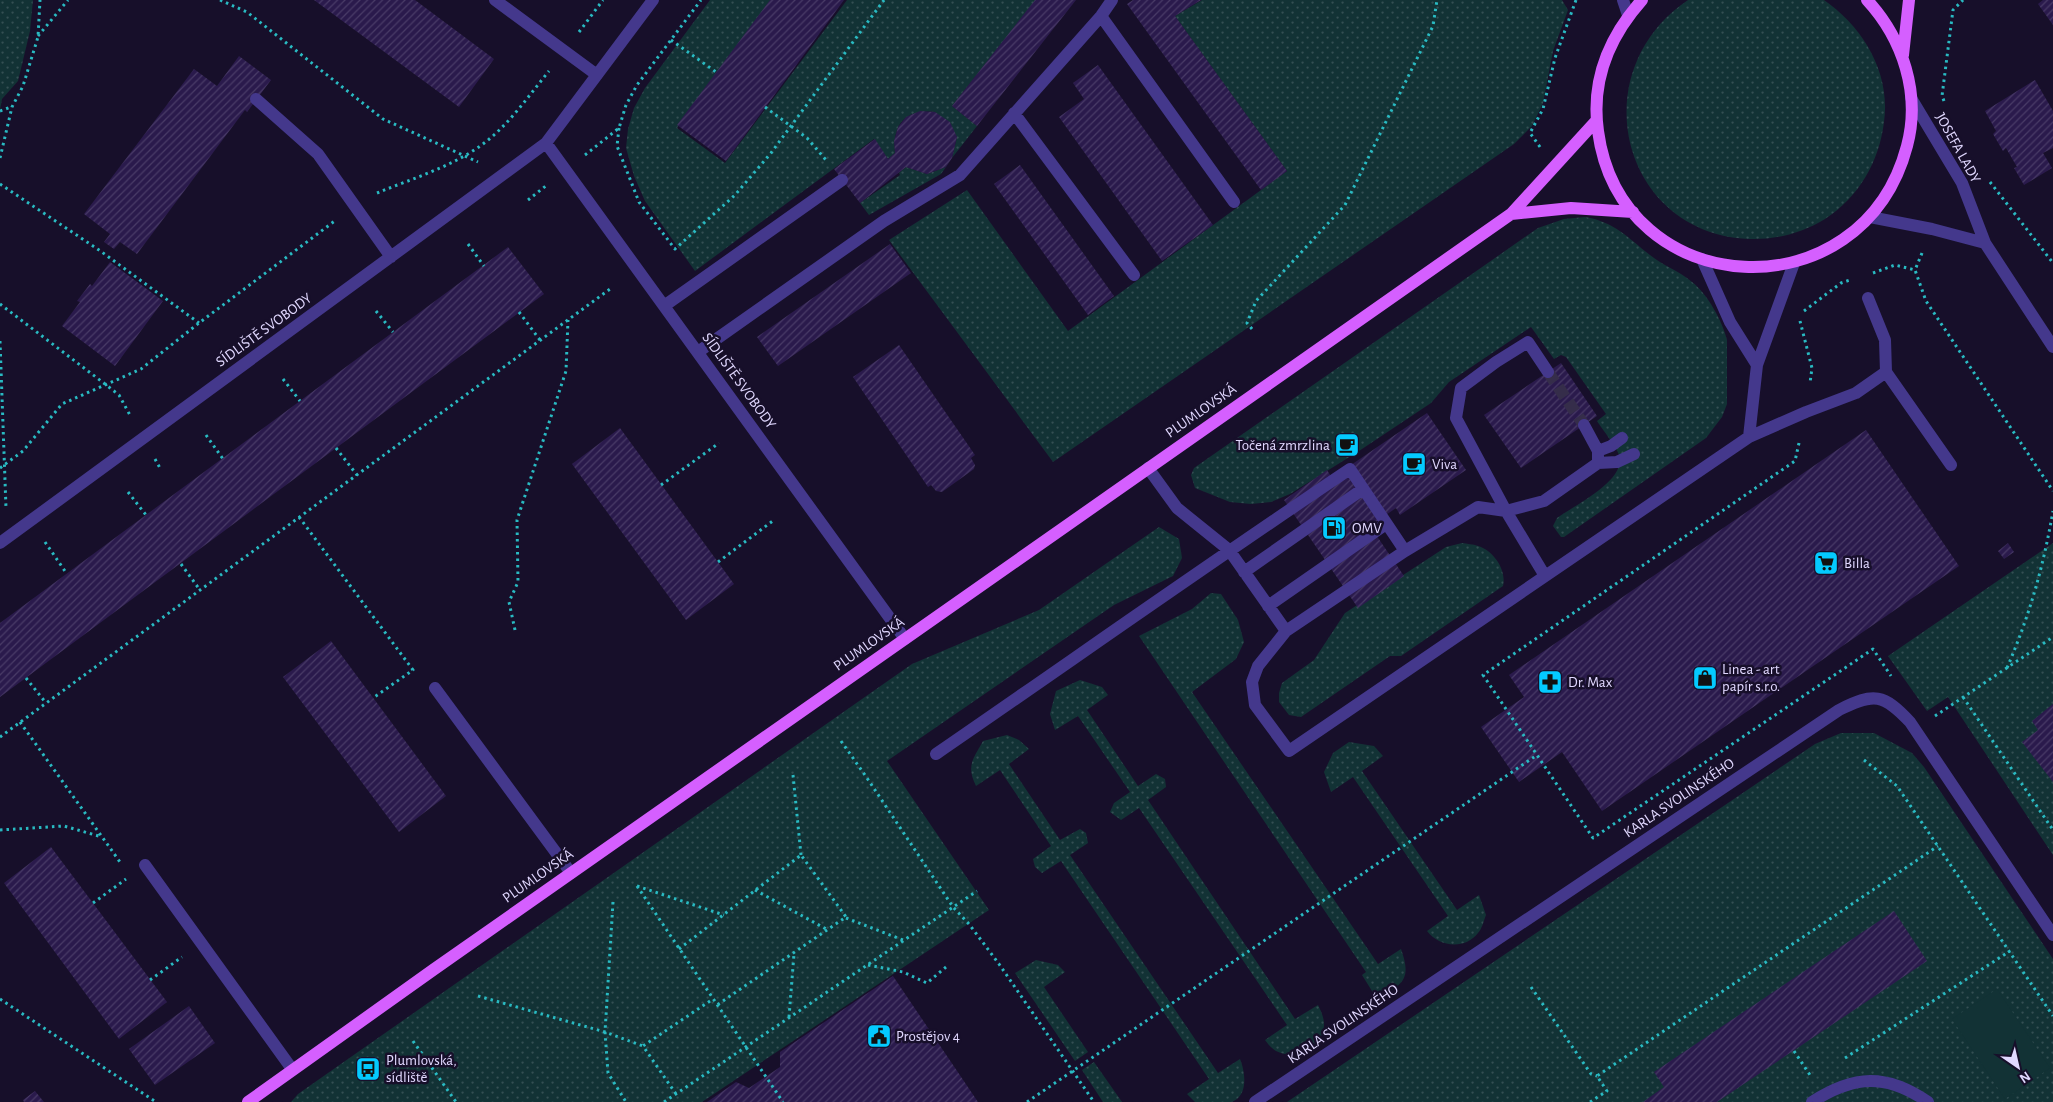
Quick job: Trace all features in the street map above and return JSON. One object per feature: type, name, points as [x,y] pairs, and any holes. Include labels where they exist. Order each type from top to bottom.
[{"type":"main road","points":[[1642,0],[1628,15],[1609,47],[1598,83],[1596,120],[1606,168],[1617,189],[1633,212],[1651,230],[1675,247],[1702,259],[1748,268],[1794,263],[1815,256],[1835,246],[1870,217],[1884,200],[1903,162],[1911,120],[1911,98],[1902,57],[1886,24],[1867,0]]},
{"type":"main road","points":[[1902,57],[1909,0]]},
{"type":"main road","name":"PLUMLOVSKÁ","points":[[248,1102],[292,1069],[1511,214],[1596,120]]},
{"type":"main road","points":[[1511,214],[1571,208],[1633,212]]},
{"type":"street","points":[[495,0],[597,75]]},
{"type":"street","name":"SÍDLIŠTĚ SVOBODY","points":[[3,541],[546,143],[653,0]]},
{"type":"street","points":[[698,352],[884,220],[960,175],[1112,0]]},
{"type":"street","points":[[1623,0],[1628,15]]},
{"type":"street","points":[[1100,16],[1234,202]]},
{"type":"street","name":"JOSEFA LADY","points":[[1911,98],[1962,183],[1985,243],[2053,347]]},
{"type":"street","points":[[256,99],[318,154],[391,257]]},
{"type":"street","points":[[1014,114],[1134,275]]},
{"type":"street","name":"SÍDLIŠTĚ SVOBODY","points":[[546,143],[905,639]]},
{"type":"street","points":[[664,306],[842,180]]},
{"type":"street","points":[[1870,217],[1932,229],[1985,243]]},
{"type":"street","points":[[1702,259],[1730,322],[1757,365]]},
{"type":"street","points":[[1748,437],[1757,365],[1794,263]]},
{"type":"street","points":[[1868,298],[1885,340],[1886,372],[1951,465]]},
{"type":"street","points":[[1545,576],[1506,511],[1456,418],[1461,388],[1496,362],[1528,342],[1548,372]]},
{"type":"street","points":[[1622,438],[1544,501],[1506,511],[1478,507],[1405,551],[1286,631],[1258,666],[1252,682],[1255,705],[1289,751],[1748,437],[1856,393],[1886,372]]},
{"type":"street","points":[[1584,425],[1598,457]]},
{"type":"street","points":[[1598,457],[1617,462],[1634,454]]},
{"type":"street","points":[[1148,468],[1177,508],[1229,550],[1286,631]]},
{"type":"street","points":[[936,754],[1229,550],[1350,469],[1405,551]]},
{"type":"street","points":[[1244,572],[1363,489]]},
{"type":"street","points":[[1268,606],[1386,524]]},
{"type":"street","points":[[436,688],[571,873]]},
{"type":"street","name":"KARLA SVOLINSKÉHO","points":[[1255,1102],[1839,710],[1864,698],[1884,699],[1910,722],[2053,935]]},
{"type":"street","points":[[145,865],[200,944],[292,1069]]},
{"type":"street","points":[[1812,1102],[1834,1089],[1862,1080],[1879,1081],[1904,1088],[1928,1102]]},
{"type":"path","points":[[0,158],[12,107],[23,86],[38,37],[40,0]]},
{"type":"path","points":[[38,37],[68,0]]},
{"type":"path","points":[[220,0],[247,12],[383,119],[465,155],[499,178]]},
{"type":"path","points":[[701,0],[637,86],[626,105],[619,128],[617,146],[638,202],[675,249],[735,195],[791,126],[884,0]]},
{"type":"path","points":[[1252,329],[1247,322],[1256,301],[1346,204],[1433,26],[1437,0]]},
{"type":"path","points":[[1554,166],[1530,133],[1544,109],[1554,58],[1576,0]]},
{"type":"path","points":[[1945,104],[1942,96],[1952,10],[1963,0]]},
{"type":"path","points":[[671,40],[716,72]]},
{"type":"path","points":[[0,111],[12,107]]},
{"type":"path","points":[[765,107],[807,138],[842,180]]},
{"type":"path","points":[[528,200],[619,128]]},
{"type":"path","points":[[1962,183],[1981,170],[2053,262]]},
{"type":"path","points":[[0,184],[100,250],[199,323]]},
{"type":"path","points":[[1932,229],[1914,270],[1926,301],[2053,491]]},
{"type":"path","points":[[468,244],[484,266]]},
{"type":"path","points":[[1866,275],[1895,265],[1914,270]]},
{"type":"path","points":[[1858,278],[1841,283],[1805,309],[1800,322],[1812,368],[1806,412],[1795,461],[1483,675],[1593,838],[1873,649],[1893,679]]},
{"type":"path","points":[[0,736],[610,289]]},
{"type":"path","points":[[0,304],[106,384],[118,396],[160,468]]},
{"type":"path","points":[[376,311],[393,332]]},
{"type":"path","points":[[520,312],[540,340]]},
{"type":"path","points":[[515,630],[509,602],[518,582],[517,520],[566,371],[568,320]]},
{"type":"path","points":[[0,341],[5,464],[3,541]]},
{"type":"path","points":[[283,379],[300,401]]},
{"type":"path","points":[[0,468],[23,451],[62,404],[106,384]]},
{"type":"path","points":[[206,435],[223,459]]},
{"type":"path","points":[[661,484],[719,443]]},
{"type":"path","points":[[336,448],[357,475]]},
{"type":"path","points":[[128,492],[146,516]]},
{"type":"path","points":[[2006,668],[2025,624],[2045,557],[2053,511]]},
{"type":"path","points":[[299,517],[413,670],[373,698]]},
{"type":"path","points":[[718,562],[774,520]]},
{"type":"path","points":[[30,521],[67,574]]},
{"type":"path","points":[[181,564],[200,590]]},
{"type":"path","points":[[1932,719],[2053,637]]},
{"type":"path","points":[[26,678],[46,703]]},
{"type":"path","points":[[1963,697],[2053,830]]},
{"type":"path","points":[[20,722],[130,876]]},
{"type":"path","points":[[840,741],[868,778],[953,907],[969,924],[999,964],[1094,1102]]},
{"type":"path","points":[[1027,1102],[1537,755]]},
{"type":"path","points":[[1864,760],[1897,786],[2053,1016]]},
{"type":"path","points":[[793,775],[800,855],[846,918],[904,940]]},
{"type":"path","points":[[0,830],[64,826],[103,838]]},
{"type":"path","points":[[1597,1076],[1938,846]]},
{"type":"path","points":[[679,949],[800,855]]},
{"type":"path","points":[[93,903],[145,865]]},
{"type":"path","points":[[724,915],[636,886],[783,1102]]},
{"type":"path","points":[[755,890],[828,930]]},
{"type":"path","points":[[664,1102],[976,891]]},
{"type":"path","points":[[613,902],[605,1032],[608,1073],[626,1102]]},
{"type":"path","points":[[718,1005],[846,918]]},
{"type":"path","points":[[150,980],[200,944]]},
{"type":"path","points":[[1837,1063],[2010,952]]},
{"type":"path","points":[[789,1018],[794,954]]},
{"type":"path","points":[[867,965],[903,972],[927,983],[946,967]]},
{"type":"path","points":[[1531,987],[1591,1074],[1597,1076],[1607,1090],[1590,1102]]},
{"type":"path","points":[[478,996],[605,1032],[643,1046],[676,1094]]},
{"type":"path","points":[[0,999],[156,1102]]},
{"type":"path","points":[[643,1046],[713,999]]},
{"type":"path","points":[[413,1041],[456,1102]]},
{"type":"green space","points":[[0,0],[33,0],[30,31],[18,81],[2,99],[0,110]]},
{"type":"green space","points":[[710,0],[771,0],[677,128],[725,163],[847,0],[1036,0],[952,106],[977,126],[952,158],[957,137],[935,112],[916,113],[909,116],[899,126],[896,134],[895,153],[888,159],[874,139],[695,271],[645,201],[634,176],[626,148],[628,129],[634,108],[645,88]]},
{"type":"green space","points":[[1202,0],[1562,0],[1568,10],[1553,51],[1543,103],[1532,126],[1514,144],[1053,462],[889,240],[967,190],[1068,331],[1287,171],[1175,16]]},
{"type":"green space","points":[[1688,0],[1824,0],[1851,24],[1862,38],[1878,69],[1883,86],[1885,104],[1881,137],[1872,164],[1857,189],[1848,200],[1825,219],[1798,232],[1769,238],[1749,239],[1705,230],[1670,209],[1645,179],[1630,144],[1627,105],[1635,66],[1655,30]]},
{"type":"green space","points":[[906,167],[927,174],[946,167],[941,174],[869,215],[860,203],[900,175],[899,173]]},
{"type":"green space","points":[[1585,217],[1596,219],[1613,227],[1655,259],[1687,278],[1709,300],[1727,340],[1727,404],[1722,417],[1706,438],[1564,537],[1561,537],[1553,526],[1557,518],[1606,485],[1619,467],[1620,458],[1614,445],[1597,421],[1606,414],[1566,357],[1561,355],[1554,359],[1531,327],[1449,382],[1431,403],[1290,494],[1271,502],[1251,504],[1230,502],[1195,488],[1191,475],[1194,468],[1538,228],[1564,219]]},
{"type":"green space","points":[[1159,527],[1179,539],[1182,558],[1173,576],[1114,605],[887,761],[989,910],[702,1102],[291,1102],[298,1094],[912,664],[1039,610]]},
{"type":"green space","points":[[1462,543],[1484,548],[1494,556],[1501,567],[1504,580],[1503,586],[1401,656],[1390,656],[1301,717],[1289,715],[1279,702],[1282,683],[1314,660],[1345,613],[1446,547]]},
{"type":"green space","points":[[2053,543],[2053,855],[1948,697],[1927,711],[1888,656]]},
{"type":"green space","points":[[1211,593],[1221,594],[1238,620],[1244,642],[1236,659],[1192,692],[1378,964],[1401,949],[1406,968],[1403,980],[1399,985],[1377,999],[1362,975],[1366,972],[1139,636],[1192,609]]},
{"type":"green space","points":[[1080,680],[1102,687],[1108,695],[1087,710],[1138,786],[1156,774],[1165,779],[1166,787],[1148,800],[1295,1019],[1318,1005],[1323,1018],[1324,1028],[1320,1038],[1311,1048],[1297,1054],[1283,1054],[1267,1043],[1265,1040],[1287,1025],[1139,808],[1121,820],[1110,812],[1114,803],[1130,792],[1078,716],[1055,730],[1050,714],[1056,691]]},
{"type":"green space","points":[[1841,733],[1874,733],[1912,753],[1924,767],[2053,959],[2053,1102],[1287,1102],[1815,744]]},
{"type":"green space","points":[[1007,735],[1019,740],[1029,749],[1009,764],[1060,840],[1080,829],[1086,833],[1088,843],[1070,855],[1218,1073],[1240,1059],[1244,1082],[1241,1094],[1237,1099],[1232,1102],[1195,1102],[1187,1094],[1209,1079],[1061,861],[1042,873],[1035,867],[1033,859],[1051,846],[1000,770],[976,786],[971,768],[983,741]]},
{"type":"green space","points":[[1349,742],[1374,746],[1383,756],[1362,771],[1457,910],[1479,895],[1486,915],[1481,929],[1473,938],[1459,944],[1445,943],[1427,931],[1448,916],[1353,777],[1331,792],[1324,772],[1333,753]]},
{"type":"green space","points":[[1036,960],[1058,965],[1065,972],[1044,987],[1088,1052],[1075,1061],[1015,973]]},
{"type":"green space","points":[[1997,989],[2050,1068],[2005,1099],[1952,1019]]},
{"type":"green space","points":[[1094,1062],[1122,1102],[1103,1102],[1082,1070]]},
{"type":"building","points":[[314,0],[415,0],[494,59],[459,107]]},
{"type":"building","points":[[770,0],[844,0],[726,161],[677,125]]},
{"type":"building","points":[[1035,0],[1076,0],[977,126],[952,106]]},
{"type":"building","points":[[1133,0],[1201,0],[1175,16],[1287,171],[1261,190],[1127,4]]},
{"type":"building","points":[[2043,0],[2053,0],[2053,25],[2038,4]]},
{"type":"building","points":[[239,56],[271,80],[247,112],[245,110],[137,254],[120,242],[114,249],[104,242],[110,234],[84,214],[194,69],[217,86]]},
{"type":"building","points":[[1098,65],[1213,225],[1162,261],[1059,117],[1084,99],[1073,83]]},
{"type":"building","points":[[2035,80],[2053,111],[2053,148],[2043,153],[2052,168],[2024,185],[2014,168],[2017,167],[2006,148],[2003,151],[1993,134],[1996,131],[1985,111]]},
{"type":"building","points":[[920,111],[935,112],[950,122],[957,137],[952,158],[946,167],[927,174],[906,167],[860,203],[834,169],[875,139],[888,159],[895,153],[894,141],[898,127],[906,117]]},
{"type":"building","points":[[1020,165],[1114,296],[1088,315],[994,184]]},
{"type":"building","points":[[890,244],[911,273],[778,366],[757,337]]},
{"type":"building","points":[[508,247],[544,294],[0,697],[0,623]]},
{"type":"building","points":[[110,262],[163,301],[115,366],[62,326],[80,302],[77,301],[90,284],[92,286]]},
{"type":"building","points":[[899,345],[975,455],[971,458],[975,465],[974,469],[942,492],[936,491],[931,485],[928,487],[853,377]]},
{"type":"building","points":[[1561,363],[1597,416],[1521,468],[1484,415]]},
{"type":"building","points":[[1427,413],[1466,470],[1400,515],[1396,508],[1370,526],[1404,576],[1358,608],[1284,500],[1327,470],[1332,478]]},
{"type":"building","points":[[620,428],[734,584],[686,620],[572,464]]},
{"type":"building","points":[[1866,430],[1959,566],[1602,811],[1562,752],[1519,782],[1481,727],[1524,697],[1509,675]]},
{"type":"building","name":"Točená zmrzlina","points":[[1347,438],[1355,443],[1347,453],[1340,447]]},
{"type":"building","points":[[2008,543],[2014,552],[2004,559],[1998,551]]},
{"type":"building","points":[[331,641],[446,796],[399,832],[283,677]]},
{"type":"building","points":[[2053,704],[2053,782],[2022,742],[2038,730],[2032,721]]},
{"type":"building","points":[[51,847],[167,1002],[119,1039],[4,883]]},
{"type":"building","points":[[1894,911],[1927,961],[1717,1102],[1643,1102],[1664,1087],[1654,1072]]},
{"type":"building","points":[[893,976],[978,1102],[707,1102],[736,1082],[749,1088],[780,1067],[780,1052]]},
{"type":"building","points":[[189,1006],[215,1043],[155,1085],[129,1049]]},
{"type":"building","points":[[35,1091],[44,1102],[24,1102],[23,1100]]},
{"type":"tunnel","points":[[1548,372],[1584,425]]},
{"type":"place","name":"Točená zmrzlina","points":[[1347,445]]},
{"type":"place","name":"Viva","points":[[1414,464]]},
{"type":"place","name":"OMV","points":[[1334,528]]},
{"type":"place","name":"Billa","points":[[1826,563]]},
{"type":"place","name":"Linea - art papír s.r.o.","points":[[1705,678]]},
{"type":"place","name":"Dr. Max","points":[[1550,682]]},
{"type":"place","name":"Prostějov 4","points":[[879,1036]]},
{"type":"place","name":"Plumlovská, sídliště","points":[[368,1069]]}]
